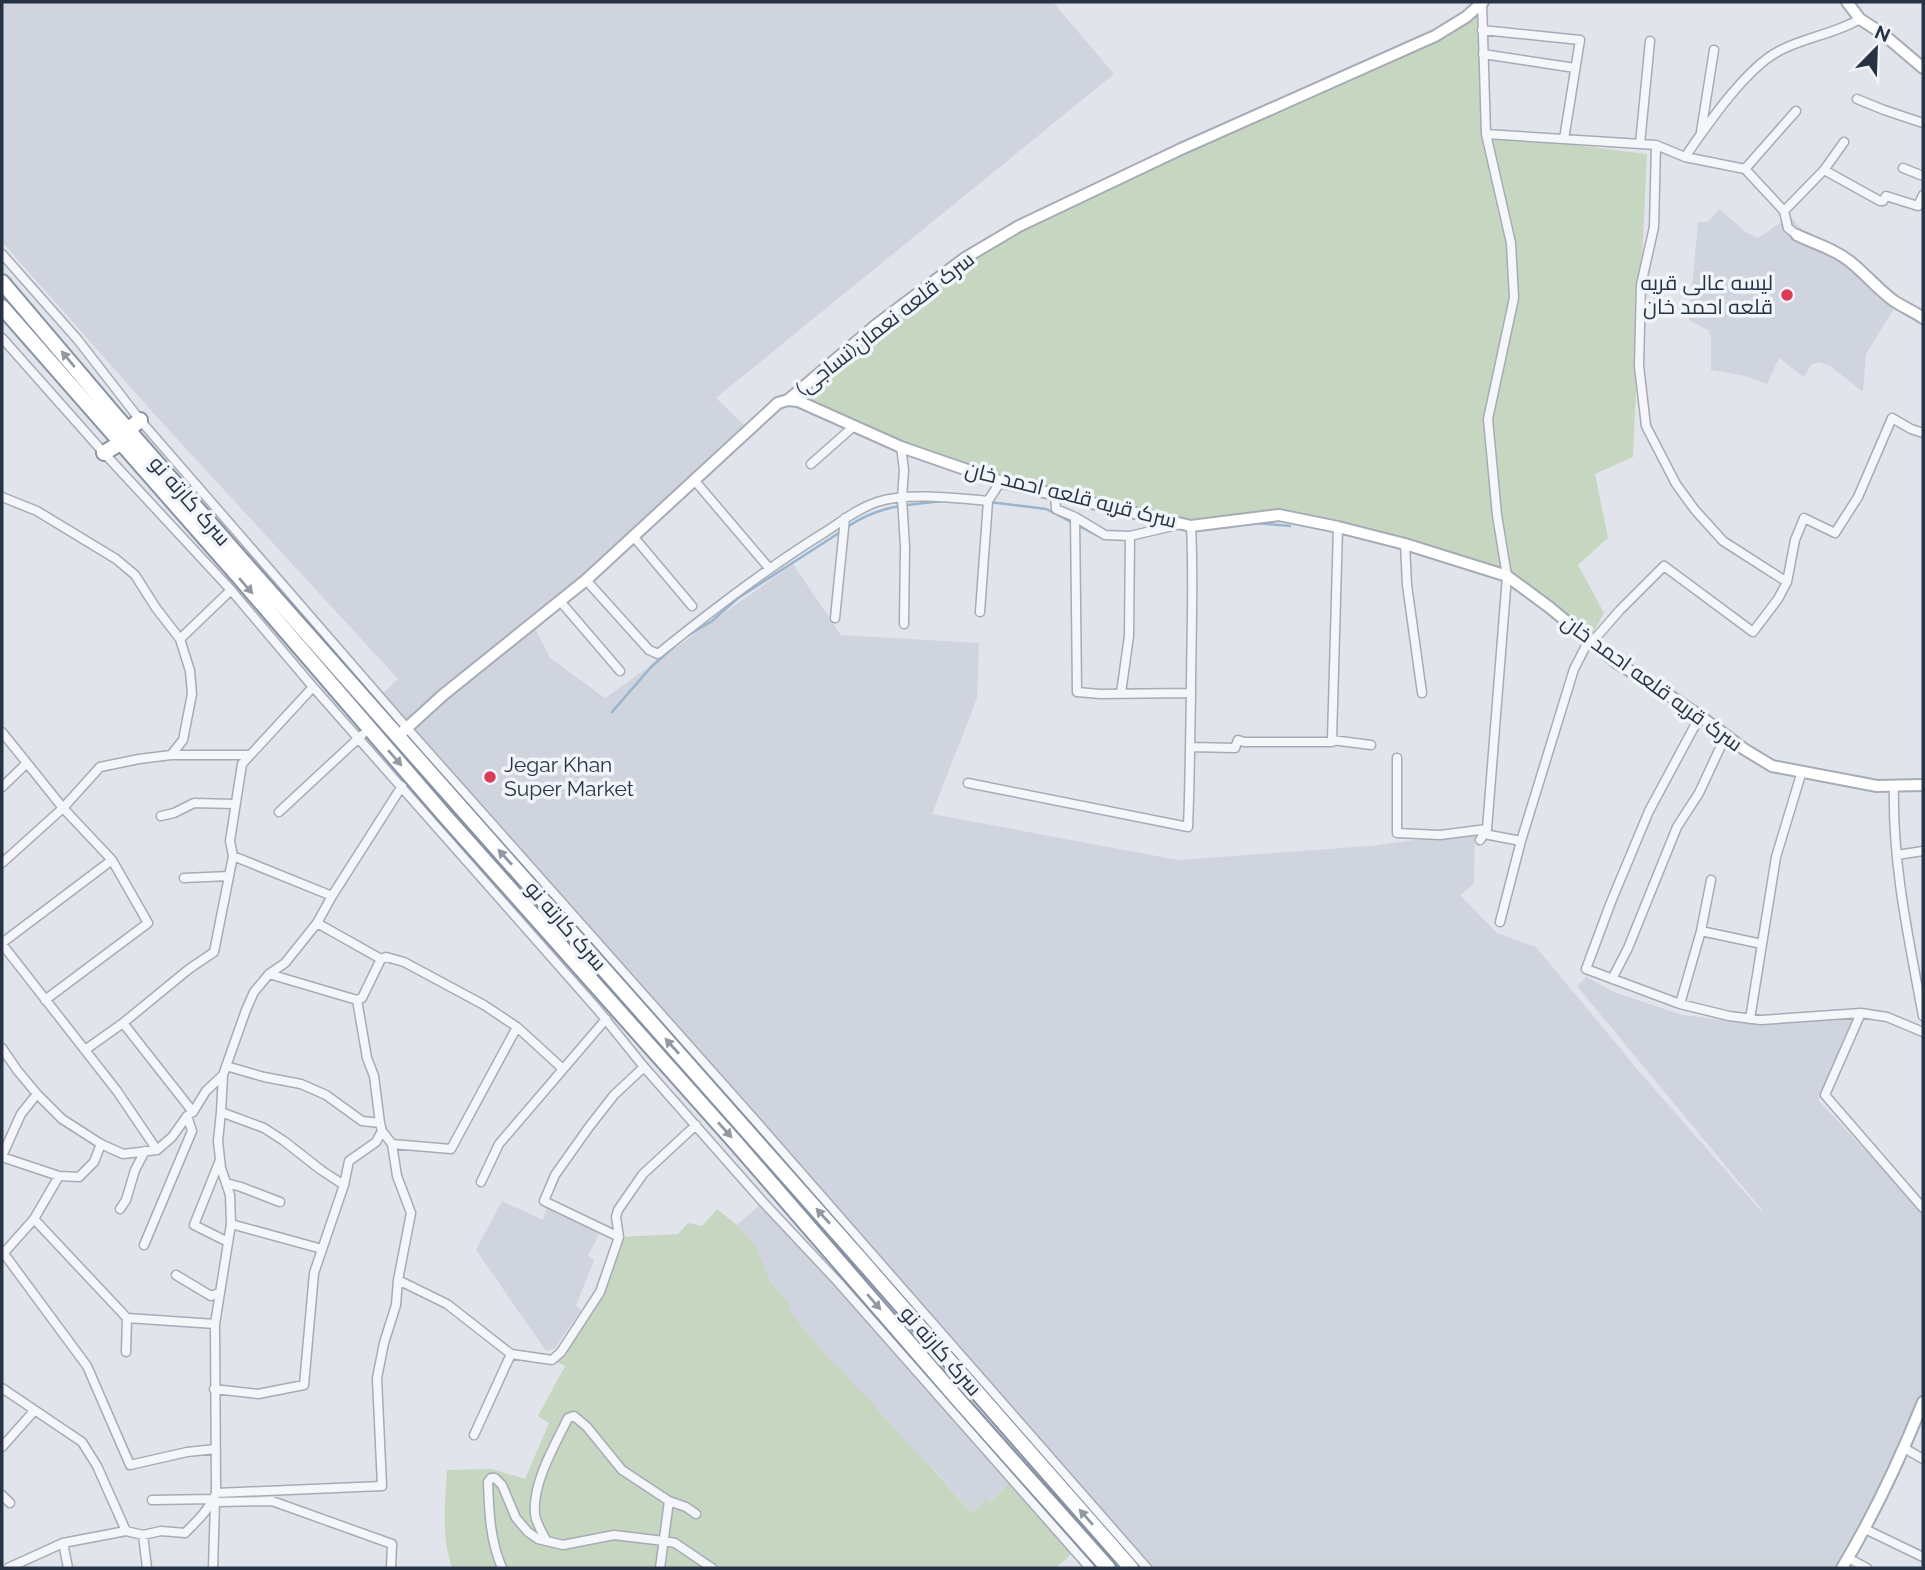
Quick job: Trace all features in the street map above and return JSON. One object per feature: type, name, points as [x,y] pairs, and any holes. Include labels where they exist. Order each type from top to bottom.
[{"type":"highway","name":"سرک کارته نو","points":[[2,282],[39,325],[88,393],[124,436],[403,732],[433,777],[1130,1568]]},
{"type":"highway","name":"سرک کارته نو","points":[[2,307],[30,340],[88,393]]},
{"type":"highway","points":[[30,340],[39,325]]},
{"type":"highway","points":[[104,453],[140,420]]},
{"type":"highway","points":[[124,436],[364,733],[420,788],[483,869],[745,1153],[1108,1568]]},
{"type":"highway","points":[[420,788],[433,777]]},
{"type":"highway","points":[[998,1443],[1010,1431]]},
{"type":"street","points":[[1482,2],[1486,135],[1511,243],[1514,298],[1488,419],[1497,515],[1507,576],[1484,835]]},
{"type":"street","name":"سرک قلعه نعمان(نساجی)","points":[[403,732],[443,695],[586,580],[778,403],[788,400],[876,325],[965,258],[1019,226],[1181,149],[1435,36],[1466,17],[1482,2]]},
{"type":"street","points":[[1847,2],[1860,19],[1923,68]]},
{"type":"street","points":[[1685,157],[1700,135],[1762,62],[1779,51],[1823,33],[1844,28],[1860,19]]},
{"type":"street","points":[[1482,30],[1580,40],[1564,139]]},
{"type":"street","points":[[1640,144],[1650,41]]},
{"type":"street","points":[[1700,135],[1714,50]]},
{"type":"street","points":[[1483,54],[1575,68]]},
{"type":"street","points":[[1857,99],[1923,123]]},
{"type":"street","points":[[1745,169],[1796,111]]},
{"type":"street","points":[[1486,135],[1656,145],[1685,157],[1745,169],[1784,211],[1788,228],[1846,259],[1895,302],[1923,317]]},
{"type":"street","points":[[1784,211],[1824,170],[1844,142]]},
{"type":"street","points":[[1656,145],[1654,227],[1641,285],[1639,366],[1646,426],[1676,484],[1723,541],[1787,582]]},
{"type":"street","points":[[1903,168],[1923,176]]},
{"type":"street","points":[[1824,170],[1880,201],[1888,196],[1917,206],[1923,195]]},
{"type":"street","points":[[2,254],[78,341],[140,420],[403,732],[772,1139],[1147,1568]]},
{"type":"street","points":[[2,338],[231,590],[313,687],[364,733],[402,786],[483,869],[644,1067],[1090,1568]]},
{"type":"street","name":"سرک قریه قلعه احمد خان","points":[[788,400],[798,401],[901,447],[1002,482],[1055,495],[1187,525],[1279,515],[1405,544],[1507,576],[1617,663],[1772,766],[1877,786],[1923,785]]},
{"type":"street","points":[[1500,922],[1521,841],[1574,669],[1591,641],[1664,566],[1753,632],[1778,599],[1787,582],[1804,518],[1835,533],[1858,497],[1892,418],[1923,433]]},
{"type":"street","points":[[811,464],[853,426]]},
{"type":"street","points":[[901,447],[904,470],[904,624]]},
{"type":"street","points":[[695,481],[769,568]]},
{"type":"street","points":[[980,612],[988,501],[1002,482]]},
{"type":"street","points":[[968,783],[1188,827],[1194,569],[1187,525],[1130,536],[1105,535],[1056,509],[1055,495]]},
{"type":"street","points":[[2,497],[37,511],[116,559],[135,576],[180,639],[190,671],[192,694],[183,740],[171,755]]},
{"type":"street","points":[[586,580],[649,650],[659,654],[769,568],[845,518],[877,502],[902,498],[988,501]]},
{"type":"street","points":[[1075,517],[1077,692],[1191,693]]},
{"type":"street","points":[[835,618],[845,518]]},
{"type":"street","points":[[1332,740],[1338,527]]},
{"type":"street","points":[[633,536],[692,606]]},
{"type":"street","points":[[1121,693],[1129,636],[1130,536]]},
{"type":"street","points":[[1405,544],[1407,584],[1422,693]]},
{"type":"street","points":[[180,639],[231,590]]},
{"type":"street","points":[[560,601],[620,671]]},
{"type":"street","points":[[85,1050],[214,952],[233,856],[230,841],[242,764],[313,687]]},
{"type":"street","points":[[1700,716],[1649,811],[1586,969],[1680,1004],[1750,1019],[1861,1013],[1887,1017],[1923,1032]]},
{"type":"street","points":[[2,732],[63,808],[112,860],[148,923],[45,1000]]},
{"type":"street","points":[[279,812],[364,733]]},
{"type":"street","points":[[1612,979],[1628,948],[1677,827],[1699,793],[1726,735]]},
{"type":"street","points":[[1191,747],[1235,748],[1238,740],[1332,740],[1371,745]]},
{"type":"street","points":[[2,863],[63,808],[100,767],[171,755],[250,755]]},
{"type":"street","points":[[1397,758],[1397,833],[1484,835],[1521,841]]},
{"type":"street","points":[[3,784],[27,763]]},
{"type":"street","points":[[1750,1019],[1776,857],[1802,771]]},
{"type":"street","points":[[213,1568],[215,1324],[230,1224],[230,1195],[218,1141],[224,1071],[254,992],[269,974],[285,963],[317,923],[402,786]]},
{"type":"street","points":[[1894,786],[1893,824],[1901,901],[1923,1016]]},
{"type":"street","points":[[161,816],[194,803],[234,804]]},
{"type":"street","points":[[1897,855],[1923,851]]},
{"type":"street","points":[[233,856],[332,895]]},
{"type":"street","points":[[112,860],[2,943],[117,1091],[157,1150]]},
{"type":"street","points":[[184,878],[229,876]]},
{"type":"street","points":[[1680,1004],[1701,931],[1711,880]]},
{"type":"street","points":[[317,923],[381,959]]},
{"type":"street","points":[[1701,931],[1762,944]]},
{"type":"street","points":[[269,974],[357,1000],[362,998],[381,959],[386,957],[404,962],[484,1005],[517,1027],[563,1069]]},
{"type":"street","points":[[152,1500],[382,1486],[377,1378],[396,1305],[411,1213],[397,1177],[391,1143],[381,1127],[374,1076],[367,1058],[357,1000]]},
{"type":"street","points":[[1861,1013],[1825,1095],[1923,1208]]},
{"type":"street","points":[[481,1182],[499,1144],[606,1019]]},
{"type":"street","points":[[123,1023],[190,1114],[192,1132],[144,1245]]},
{"type":"street","points":[[391,1143],[451,1149],[517,1027]]},
{"type":"street","points":[[2,1048],[37,1094],[62,1119],[101,1144],[123,1154],[157,1150],[173,1137],[224,1071]]},
{"type":"street","points":[[619,1237],[544,1201],[555,1175],[589,1126],[614,1096],[644,1067]]},
{"type":"street","points":[[224,1071],[302,1084],[326,1095],[362,1121],[381,1127]]},
{"type":"street","points":[[37,1094],[21,1114],[2,1156],[59,1176],[79,1177],[94,1162],[101,1144]]},
{"type":"street","points":[[221,1112],[264,1128],[344,1185]]},
{"type":"street","points":[[398,1280],[447,1304],[511,1354],[552,1360],[561,1352],[600,1292],[619,1237],[617,1213],[643,1174],[696,1125]]},
{"type":"street","points":[[214,1389],[258,1394],[304,1385],[308,1319],[314,1273],[321,1249],[344,1185],[349,1161],[376,1142],[381,1127]]},
{"type":"street","points":[[120,1209],[145,1151]]},
{"type":"street","points":[[220,1159],[194,1225],[228,1242]]},
{"type":"street","points":[[59,1176],[34,1219],[3,1253],[87,1366],[130,1465],[187,1452],[216,1449]]},
{"type":"street","points":[[226,1183],[280,1202]]},
{"type":"street","points":[[34,1219],[127,1318],[215,1324]]},
{"type":"street","points":[[230,1224],[321,1249]]},
{"type":"street","points":[[176,1275],[211,1296],[219,1293]]},
{"type":"street","points":[[127,1318],[127,1352]]},
{"type":"street","points":[[474,1435],[511,1354]]},
{"type":"street","points":[[2,1388],[82,1442],[97,1466],[126,1531]]},
{"type":"street","points":[[1867,1568],[1845,1563],[1866,1529],[1923,1402]]},
{"type":"street","points":[[2,1447],[34,1411]]},
{"type":"street","points":[[546,1540],[535,1517],[535,1498],[554,1448],[568,1419],[574,1416],[587,1427],[622,1469],[669,1502],[686,1507],[696,1514]]},
{"type":"street","points":[[1904,1448],[1923,1459]]},
{"type":"street","points":[[502,1568],[489,1513],[488,1482],[491,1478],[495,1478],[502,1485],[516,1518],[527,1532],[538,1539],[563,1545],[614,1535],[664,1541],[676,1543],[712,1568]]},
{"type":"street","points":[[2,1495],[10,1503]]},
{"type":"street","points":[[12,1567],[63,1543],[126,1531],[143,1535],[161,1531],[185,1533],[201,1518],[215,1498]]},
{"type":"street","points":[[215,1498],[272,1501],[392,1544],[391,1568]]},
{"type":"street","points":[[660,1568],[669,1502]]},
{"type":"street","points":[[1866,1529],[1923,1557]]},
{"type":"street","points":[[143,1535],[147,1568]]},
{"type":"street","points":[[63,1543],[68,1568]]},
{"type":"shaded area","points":[[2,2],[1053,2],[1114,74],[716,398],[748,429],[532,623],[550,658],[605,698],[793,564],[841,635],[979,643],[977,698],[932,814],[1178,860],[1370,846],[1475,832],[1474,884],[1460,895],[1497,933],[1536,947],[1643,1076],[1762,1212],[1577,986],[1586,977],[1614,992],[1682,1015],[1758,1024],[1861,1013],[1818,1100],[1923,1212],[1923,1402],[1842,1568],[1147,1568],[380,696],[398,679],[156,416],[2,242]]},
{"type":"shaded area","name":"لیسه عالی قریه قلعه احمد خان","points":[[1720,209],[1745,232],[1758,238],[1790,216],[1804,232],[1820,241],[1895,307],[1866,354],[1863,392],[1830,366],[1819,362],[1811,365],[1804,377],[1779,358],[1767,384],[1746,376],[1711,370],[1709,331],[1689,320],[1698,222],[1707,222]]},
{"type":"shaded area","points":[[502,1201],[543,1220],[547,1205],[599,1234],[588,1256],[594,1260],[576,1306],[581,1310],[555,1348],[546,1351],[476,1250]]},
{"type":"shaded area","points":[[763,1202],[1012,1480],[989,1503],[986,1500],[972,1513],[833,1364],[788,1309],[790,1306],[771,1283],[757,1248],[737,1225]]},
{"type":"green space","points":[[1482,3],[1486,134],[1647,154],[1633,457],[1595,474],[1608,538],[1578,565],[1604,613],[1589,640],[1507,576],[1279,515],[1191,526],[1002,482],[788,400],[876,325],[1019,226],[1435,36]]},
{"type":"green space","points":[[717,1209],[737,1225],[757,1248],[771,1283],[791,1306],[788,1309],[833,1364],[835,1363],[972,1513],[986,1499],[989,1503],[1012,1480],[1075,1551],[1056,1568],[452,1568],[445,1532],[447,1470],[492,1469],[525,1479],[549,1423],[538,1416],[565,1366],[552,1360],[600,1292],[619,1237],[678,1234],[688,1223],[702,1226]]},
{"type":"waterway","points":[[847,527],[882,510],[944,501]]},
{"type":"waterway","points":[[989,502],[1046,509],[1073,523]]},
{"type":"waterway","points":[[1256,523],[1290,526]]},
{"type":"waterway","points":[[1079,526],[1104,539],[1107,538]]},
{"type":"waterway","points":[[612,712],[652,666],[684,638],[712,621],[738,598],[842,531]]},
{"type":"place","name":"لیسه عالی قریه قلعه احمد خان","points":[[1787,295]]},
{"type":"place","name":"Jegar Khan Super Market","points":[[490,777]]}]
